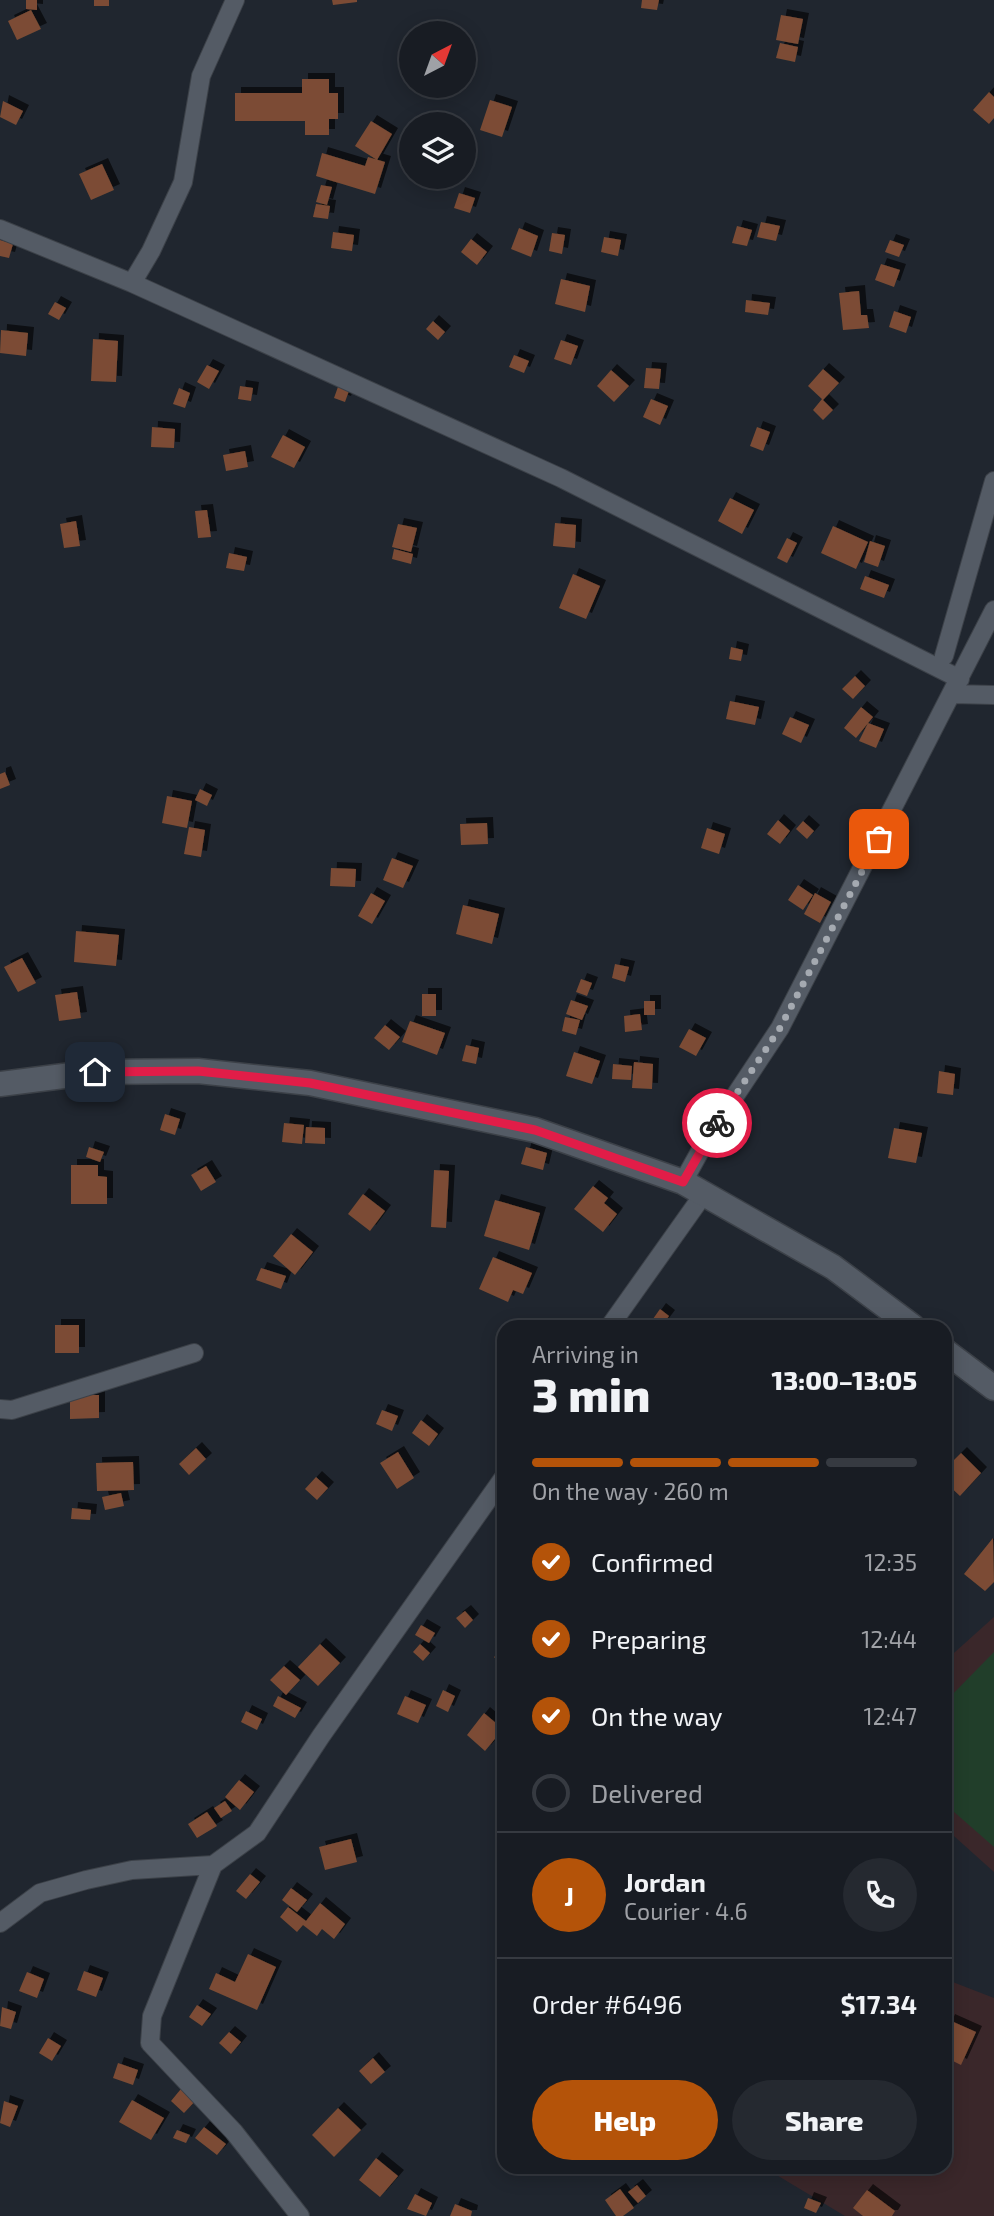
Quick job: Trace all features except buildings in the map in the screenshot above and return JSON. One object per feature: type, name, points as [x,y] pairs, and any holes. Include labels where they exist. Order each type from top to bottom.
[{"type":"main road","points":[[0,1084],[95,1072],[198,1071],[310,1083],[535,1130],[693,1188],[833,1267],[904,1320]]},
{"type":"main road","points":[[952,1356],[994,1388]]},
{"type":"street","points":[[132,283],[151,251],[183,182],[201,76],[235,0]]},
{"type":"street","points":[[0,229],[132,283],[561,478],[956,686],[994,695]]},
{"type":"street","points":[[944,656],[994,481]]},
{"type":"street","points":[[614,1320],[693,1188],[709,1135],[780,1028],[994,610]]},
{"type":"street","points":[[0,1409],[12,1410],[194,1353]]},
{"type":"street","points":[[300,2216],[234,2132],[150,2043],[152,2016],[213,1865],[257,1833],[321,1736],[497,1486]]},
{"type":"street","points":[[0,1923],[40,1893],[86,1880],[132,1870],[213,1865]]},
{"type":"shaded area","points":[[994,1617],[994,1872],[952,1834],[952,1655]]},
{"type":"shaded area","points":[[952,1982],[994,1998],[994,2216],[845,2216],[775,2174],[952,2174]]},
{"type":"green space","points":[[994,1652],[994,1847],[952,1810],[952,1695]]},
{"type":"way so far","points":[[717,1123],[780,1028],[879,839]]},
{"type":"route","points":[[95,1072],[198,1071],[310,1083],[535,1130],[683,1182],[717,1123]]}]
